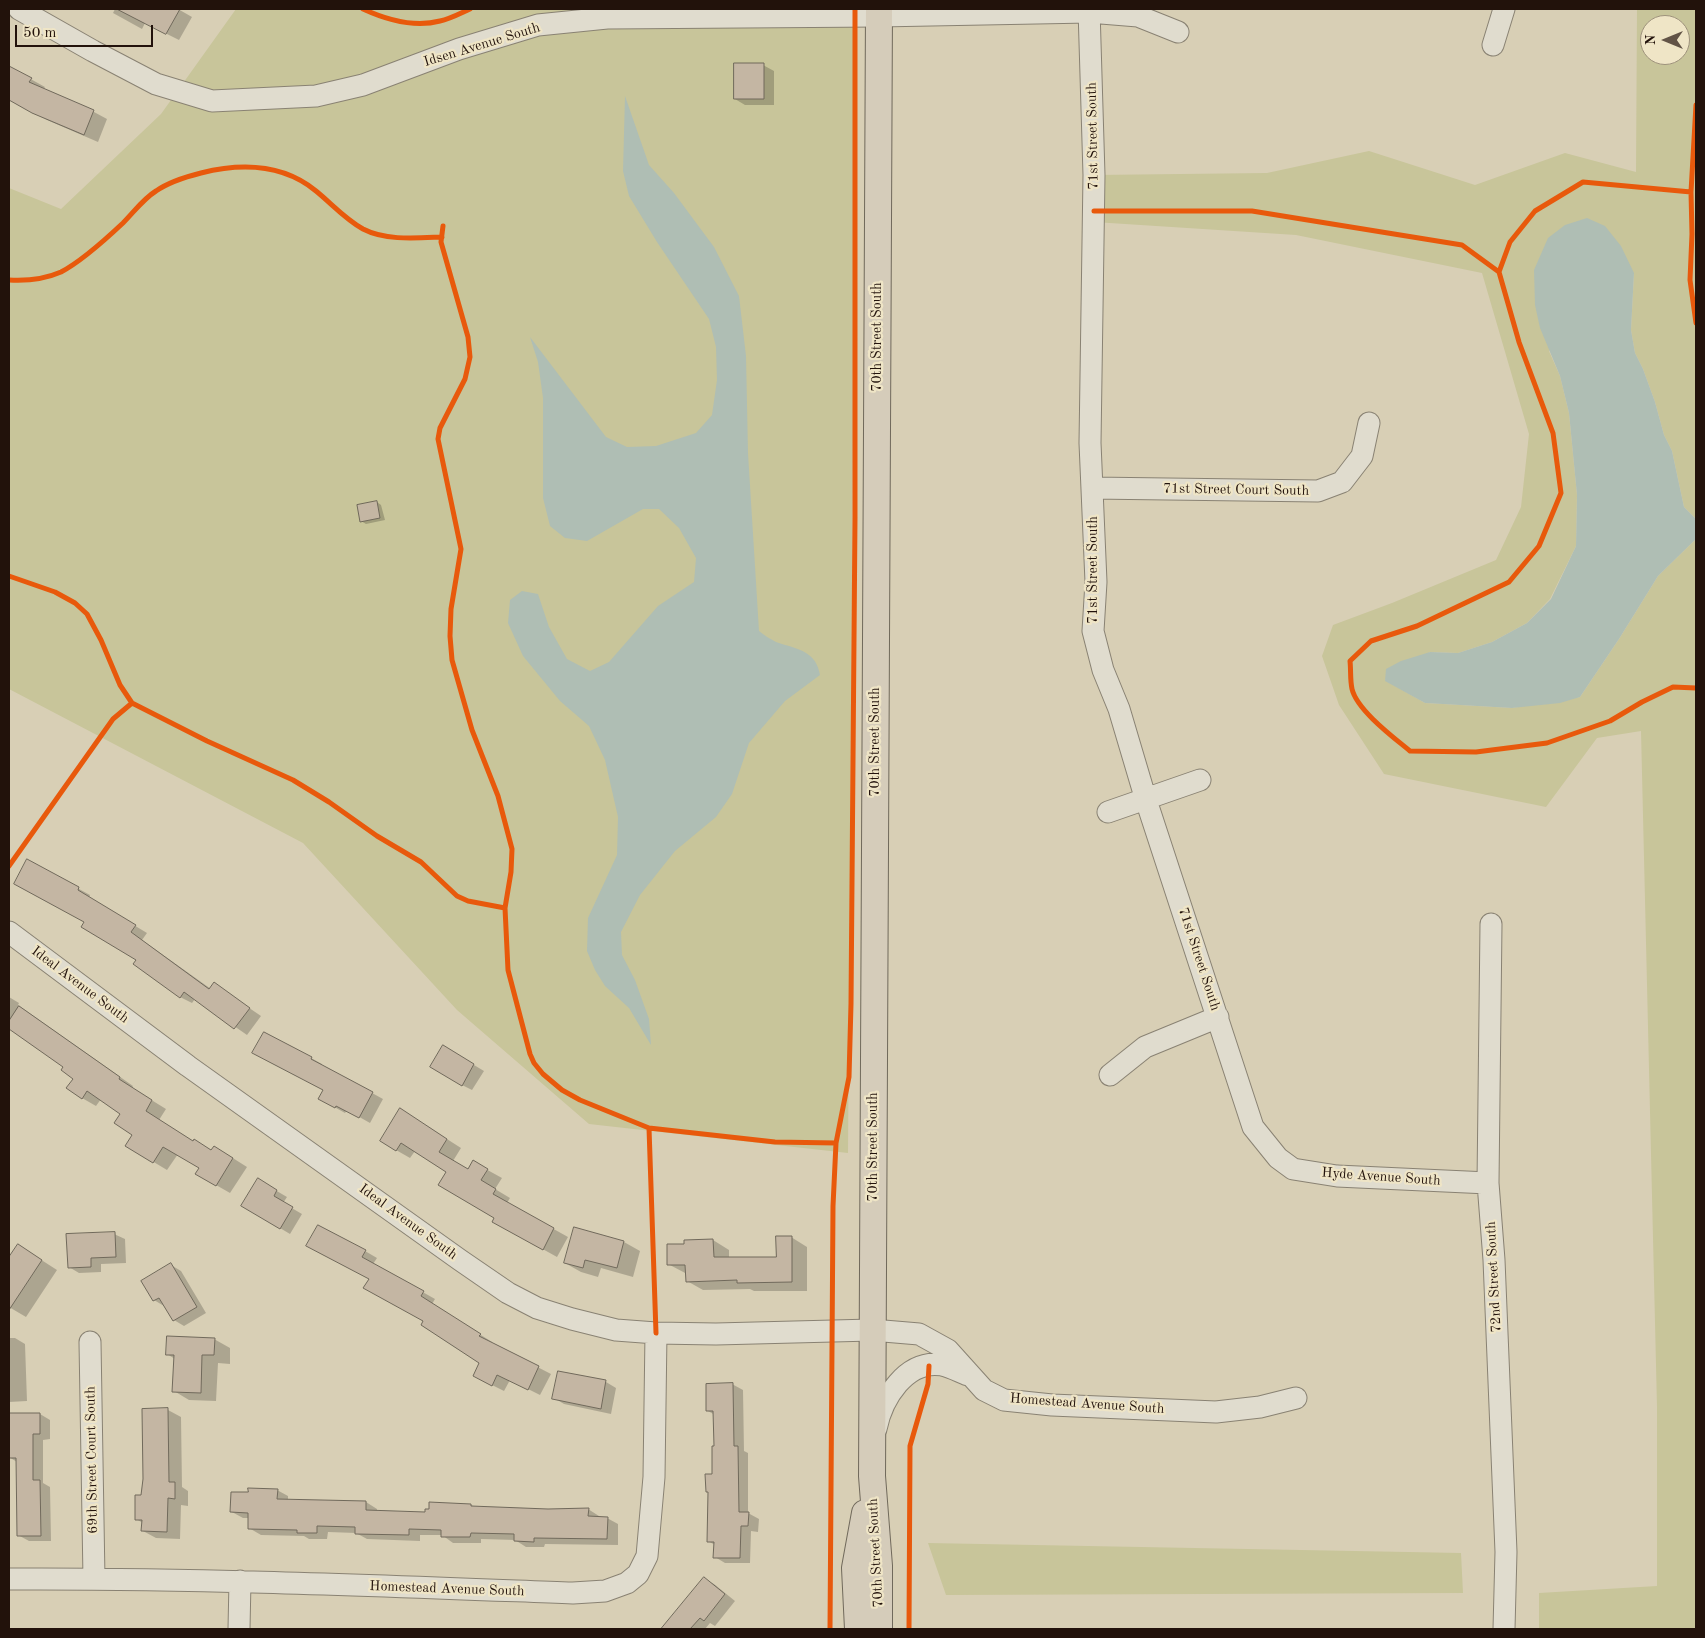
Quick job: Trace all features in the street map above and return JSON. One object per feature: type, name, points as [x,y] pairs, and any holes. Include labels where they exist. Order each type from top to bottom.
[{"type":"main road","name":"70th Street South","points":[[879,12],[872,1330],[872,1476],[879,1566],[879,1629]]},
{"type":"main road","name":"70th Street South","points":[[858,1629],[855,1568],[872,1476]]},
{"type":"street","name":"Idsen Avenue South","points":[[19,9],[156,84],[212,101],[316,96],[363,85],[459,49],[538,26],[607,18],[1089,10],[1138,16],[1178,32]]},
{"type":"street","points":[[1493,45],[1504,9]]},
{"type":"street","name":"71st Street South","points":[[1089,10],[1094,175],[1090,443],[1096,582],[1093,631],[1103,670],[1119,709],[1146,800],[1253,1127],[1278,1158]]},
{"type":"street","name":"71st Street Court South","points":[[1092,488],[1318,491],[1342,482],[1362,456],[1369,423]]},
{"type":"street","points":[[1108,812],[1200,780]]},
{"type":"street","name":"72nd Street South","points":[[1491,924],[1488,1183],[1494,1260],[1506,1552],[1504,1629]]},
{"type":"street","name":"Ideal Avenue South","points":[[9,932],[188,1066],[508,1293],[537,1308],[616,1330],[656,1333],[716,1334],[872,1330]]},
{"type":"street","points":[[1110,1075],[1145,1047],[1218,1016]]},
{"type":"street","name":"Hyde Avenue South","points":[[1278,1158],[1293,1169],[1337,1176],[1488,1183]]},
{"type":"street","name":"Homestead Avenue South","points":[[872,1330],[918,1334],[948,1350],[984,1390],[1004,1400],[1216,1412],[1260,1407],[1296,1398]]},
{"type":"street","name":"Homestead Avenue South","points":[[9,1579],[94,1578],[240,1581],[573,1593],[606,1591],[627,1583],[638,1574],[647,1556],[654,1477],[656,1333]]},
{"type":"street","name":"69th Street Court South","points":[[90,1342],[94,1578]]},
{"type":"street","points":[[872,1449],[878,1417],[896,1384],[919,1366],[942,1365],[971,1377]]},
{"type":"street","points":[[239,1629],[240,1581]]},
{"type":"shaded area","points":[[236,9],[856,9],[848,1153],[589,1124],[457,1010],[303,843],[9,689],[9,188],[61,209],[161,114]]},
{"type":"shaded area","points":[[1637,9],[1696,9],[1696,519],[1684,507],[1672,451],[1664,435],[1643,369],[1635,353],[1631,330],[1634,273],[1549,351],[1560,376],[1569,413],[1577,495],[1576,546],[1550,599],[1527,623],[1492,642],[1458,653],[1430,652],[1385,680],[1425,703],[1512,708],[1580,697],[1658,576],[1696,539],[1696,1629],[1539,1629],[1539,1593],[1657,1586],[1657,1407],[1641,731],[1597,738],[1546,807],[1384,774],[1339,705],[1322,656],[1333,625],[1496,560],[1521,507],[1529,434],[1482,273],[1296,235],[1094,222],[1094,175],[1267,173],[1369,151],[1475,185],[1565,153],[1636,172]]},
{"type":"shaded area","points":[[625,96],[649,165],[674,193],[714,247],[739,296],[746,356],[748,453],[759,631],[776,642],[810,655],[818,667],[820,675],[785,701],[749,743],[732,794],[716,817],[675,851],[640,895],[621,932],[622,955],[635,980],[649,1019],[651,1045],[629,1008],[605,986],[595,970],[587,951],[588,918],[617,855],[618,817],[605,760],[589,726],[560,701],[523,656],[508,623],[510,600],[522,591],[538,594],[549,627],[567,659],[590,671],[609,662],[658,606],[694,582],[696,558],[679,528],[659,509],[643,509],[587,541],[565,538],[550,526],[543,498],[543,398],[538,362],[530,337],[606,437],[627,447],[656,446],[696,433],[712,415],[717,380],[716,347],[709,319],[657,242],[629,196],[623,171]]},
{"type":"shaded area","points":[[1587,218],[1605,226],[1621,246],[1634,273],[1631,330],[1635,353],[1655,402],[1664,435],[1672,451],[1684,507],[1696,519],[1696,539],[1658,576],[1580,697],[1560,703],[1512,708],[1425,703],[1385,681],[1386,669],[1401,661],[1430,652],[1458,653],[1492,642],[1527,623],[1551,599],[1576,546],[1577,495],[1569,413],[1560,376],[1540,328],[1535,305],[1534,270],[1548,238],[1565,225]]},
{"type":"shaded area","points":[[928,1543],[1461,1553],[1463,1593],[946,1595]]},
{"type":"building","points":[[117,9],[180,9],[166,34]]},
{"type":"building","points":[[734,63],[764,63],[764,99],[734,99]]},
{"type":"building","points":[[9,66],[32,78],[29,82],[94,110],[84,135],[32,113],[9,100]]},
{"type":"building","points":[[377,501],[380,518],[360,522],[357,505]]},
{"type":"building","points":[[27,859],[79,887],[78,890],[136,925],[131,932],[209,989],[214,982],[250,1008],[234,1029],[184,992],[180,998],[133,964],[136,960],[81,927],[84,922],[14,884]]},
{"type":"building","points":[[19,1006],[120,1077],[119,1079],[152,1100],[146,1111],[193,1141],[194,1139],[211,1150],[214,1146],[233,1158],[216,1186],[195,1174],[199,1168],[163,1147],[153,1163],[125,1146],[132,1135],[114,1123],[120,1114],[87,1091],[82,1099],[66,1088],[73,1079],[61,1070],[63,1067],[9,1029],[9,1021]]},
{"type":"building","points":[[264,1032],[373,1092],[359,1118],[318,1099],[323,1090],[252,1053]]},
{"type":"building","points":[[443,1045],[474,1064],[462,1086],[430,1067]]},
{"type":"building","points":[[400,1108],[447,1139],[439,1152],[468,1169],[473,1160],[488,1169],[481,1180],[496,1189],[493,1194],[554,1228],[543,1250],[492,1222],[494,1218],[438,1185],[446,1172],[401,1143],[396,1151],[380,1141]]},
{"type":"building","points":[[258,1178],[277,1190],[274,1196],[293,1207],[280,1229],[241,1206]]},
{"type":"building","points":[[318,1225],[366,1250],[362,1257],[424,1291],[421,1296],[481,1334],[479,1336],[539,1366],[528,1390],[497,1375],[492,1386],[473,1376],[479,1363],[421,1325],[423,1321],[363,1288],[369,1279],[306,1246]]},
{"type":"building","points":[[574,1227],[624,1241],[617,1268],[585,1260],[583,1268],[564,1263]]},
{"type":"building","points":[[115,1232],[116,1257],[91,1258],[91,1267],[68,1268],[66,1234]]},
{"type":"building","points":[[776,1236],[792,1236],[792,1282],[737,1283],[737,1280],[686,1282],[685,1265],[667,1265],[667,1244],[684,1244],[684,1240],[713,1239],[714,1257],[776,1257]]},
{"type":"building","points":[[18,1244],[42,1260],[9,1310],[9,1257]]},
{"type":"building","points":[[171,1263],[197,1307],[173,1321],[159,1298],[153,1301],[141,1281]]},
{"type":"building","points":[[167,1336],[215,1338],[214,1355],[202,1355],[201,1393],[172,1392],[174,1355],[166,1355]]},
{"type":"building","points":[[558,1371],[606,1380],[601,1409],[552,1399]]},
{"type":"building","points":[[733,1383],[734,1446],[738,1446],[739,1512],[749,1512],[748,1526],[741,1526],[740,1558],[713,1558],[714,1542],[707,1542],[708,1492],[706,1492],[705,1474],[712,1474],[712,1446],[714,1446],[713,1411],[706,1411],[706,1384]]},
{"type":"building","points":[[168,1408],[169,1482],[175,1482],[175,1499],[168,1498],[167,1532],[141,1531],[142,1520],[135,1520],[135,1495],[141,1495],[143,1479],[142,1409]]},
{"type":"building","points":[[9,1413],[40,1413],[40,1434],[33,1434],[33,1480],[40,1480],[41,1536],[17,1536],[16,1458],[9,1458]]},
{"type":"building","points":[[248,1488],[278,1489],[277,1499],[366,1501],[366,1510],[425,1512],[425,1509],[429,1509],[429,1502],[471,1504],[471,1506],[548,1509],[589,1508],[588,1516],[608,1517],[607,1539],[534,1538],[534,1542],[514,1541],[514,1534],[471,1533],[470,1537],[441,1537],[441,1530],[409,1529],[409,1535],[355,1534],[355,1527],[317,1526],[317,1533],[297,1533],[297,1530],[248,1529],[248,1513],[230,1512],[231,1492],[248,1492]]},
{"type":"building","points":[[704,1577],[725,1594],[704,1621],[700,1618],[690,1629],[661,1629]]},
{"type":"cycle path","points":[[363,9],[401,22],[420,24],[444,20],[470,9]]},
{"type":"cycle path","points":[[830,1629],[833,1206],[836,1143],[849,1077],[851,1004],[855,517],[855,9]]},
{"type":"cycle path","points":[[1696,105],[1691,192],[1690,280],[1696,323]]},
{"type":"cycle path","points":[[9,280],[35,279],[61,272],[94,249],[151,194],[172,182],[189,176],[231,168],[261,168],[290,175],[316,191],[356,225],[372,233],[402,238],[442,237]]},
{"type":"cycle path","points":[[1691,192],[1583,182],[1535,211],[1510,242],[1499,272],[1519,342],[1553,433],[1561,493],[1539,546],[1509,582],[1417,626],[1371,641],[1350,661],[1351,682],[1355,697],[1376,723],[1410,751],[1476,752],[1547,743],[1610,721],[1642,702],[1673,687],[1696,688]]},
{"type":"cycle path","points":[[1094,211],[1252,211],[1462,245],[1499,272]]},
{"type":"cycle path","points":[[443,226],[441,242],[468,337],[470,357],[465,379],[440,428],[438,439],[461,549],[451,609],[450,636],[452,660],[472,730],[498,796],[512,849],[511,872],[505,908],[508,970],[530,1054],[534,1063],[543,1074],[562,1090],[580,1100],[649,1128],[775,1142],[836,1143]]},
{"type":"cycle path","points":[[9,576],[55,592],[75,603],[87,614],[101,640],[120,685],[132,703],[207,741],[293,780],[329,802],[377,836],[421,862],[457,896],[468,901],[505,908]]},
{"type":"cycle path","points":[[9,866],[113,719],[132,703]]},
{"type":"cycle path","points":[[649,1128],[656,1333]]},
{"type":"cycle path","points":[[909,1629],[910,1446],[928,1384],[929,1366]]}]
